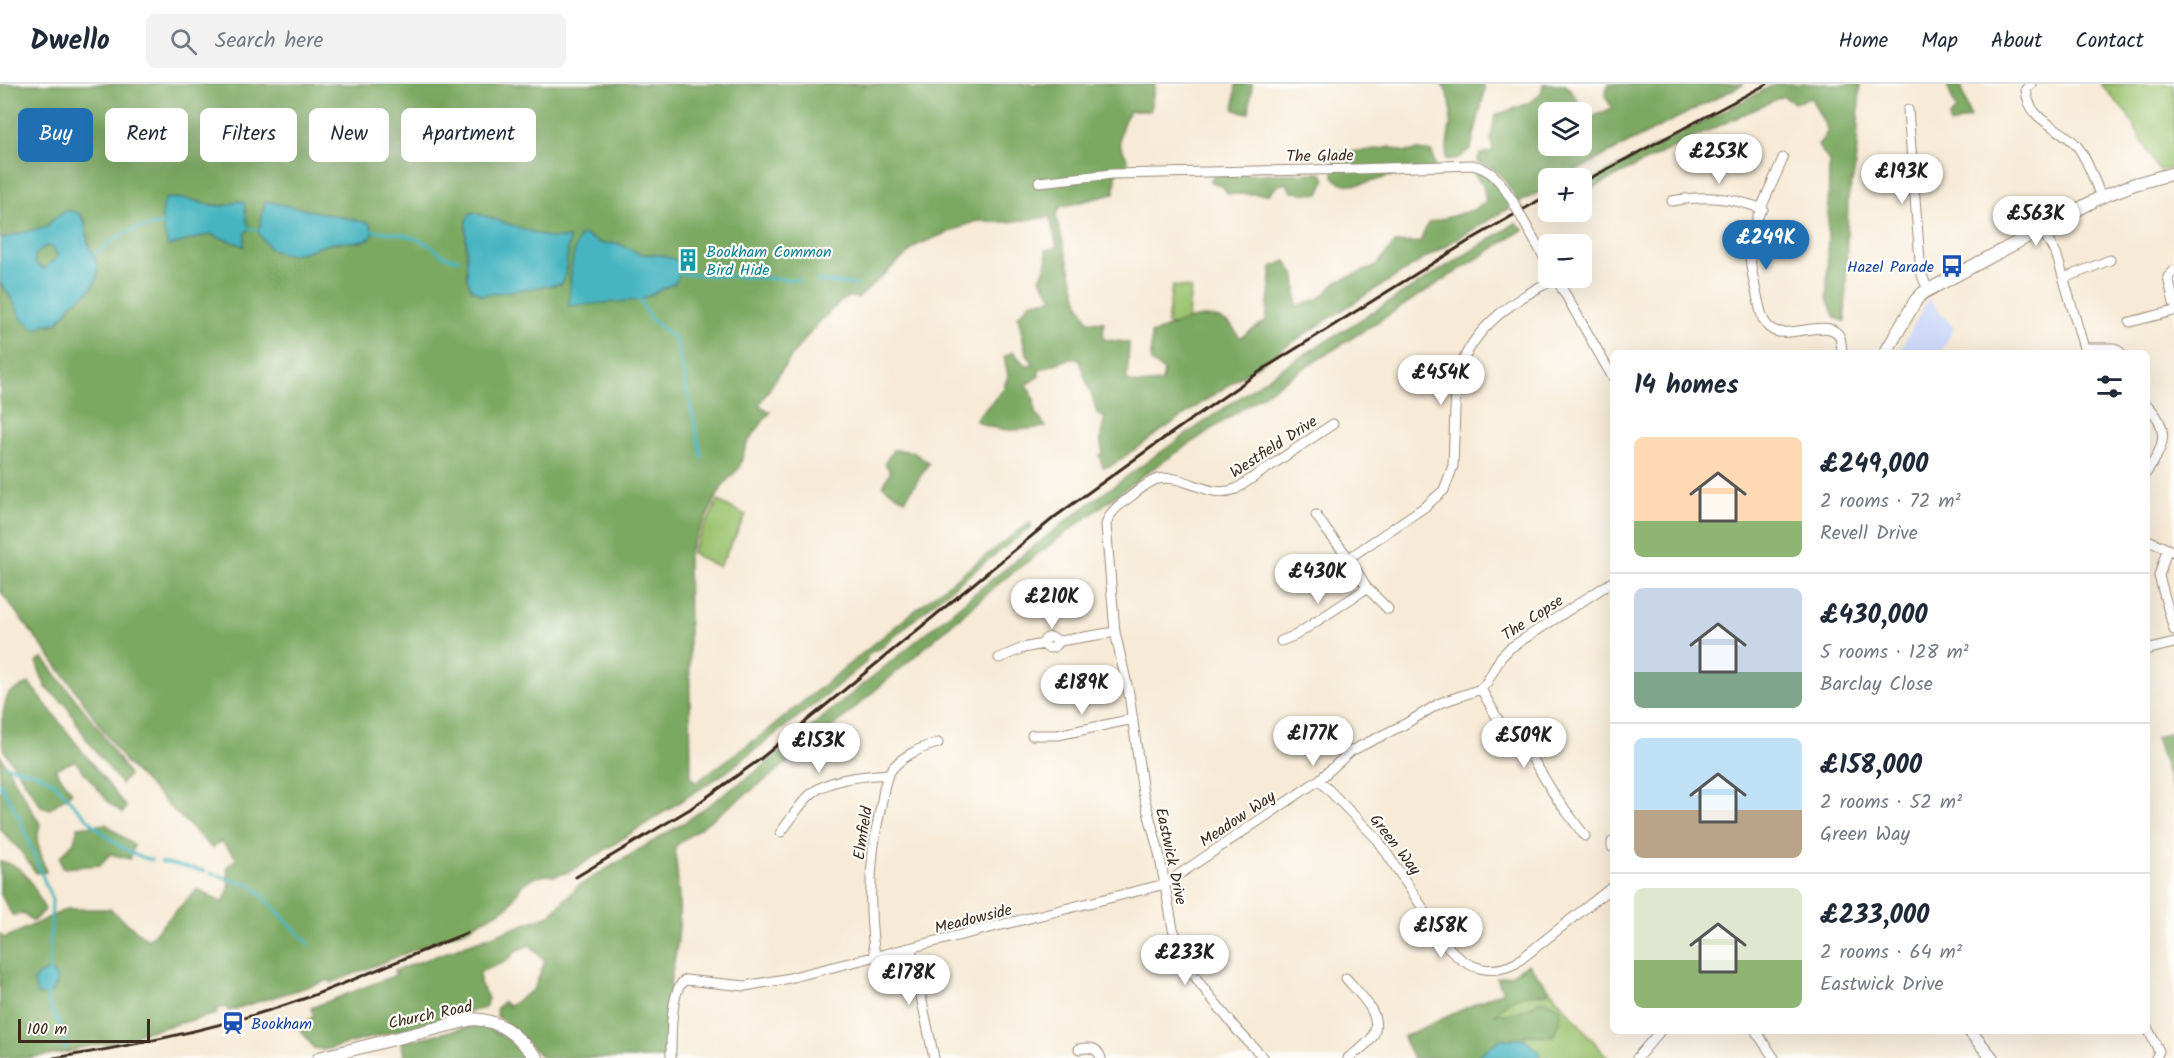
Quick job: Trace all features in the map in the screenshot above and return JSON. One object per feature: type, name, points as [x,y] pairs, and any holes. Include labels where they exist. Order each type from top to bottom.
[{"type":"street","points":[[2031,84],[2026,89],[2035,114],[2079,148],[2101,197]]},
{"type":"street","points":[[1908,110],[1921,273],[1928,290]]},
{"type":"street","points":[[1783,158],[1752,239],[1750,257],[1762,318],[1774,331],[1781,333],[1825,329],[1837,333],[1842,350]]},
{"type":"street","name":"The Glade","points":[[1039,182],[1112,174],[1472,165],[1484,167],[1496,176],[1538,246]]},
{"type":"street","points":[[1887,350],[1916,300],[1928,290],[2101,197],[2174,173]]},
{"type":"street","points":[[1672,201],[1691,198],[1731,198],[1763,209]]},
{"type":"street","points":[[2041,228],[2057,256],[2081,342],[2085,348],[2114,348],[2117,350]]},
{"type":"street","points":[[2064,278],[2110,260]]},
{"type":"street","points":[[2171,274],[2174,303]]},
{"type":"street","points":[[1349,558],[1426,506],[1444,490],[1453,466],[1456,384],[1465,354],[1492,320],[1539,288]]},
{"type":"street","points":[[1563,288],[1610,372]]},
{"type":"street","points":[[2130,322],[2174,311]]},
{"type":"street","points":[[2150,408],[2158,415],[2163,441],[2157,458],[2150,468]]},
{"type":"street","name":"Westfield Drive","points":[[1115,632],[1105,534],[1108,516],[1112,510],[1157,479],[1177,480],[1210,491],[1228,492],[1253,478],[1333,424]]},
{"type":"street","points":[[1316,515],[1349,558],[1367,588],[1388,609]]},
{"type":"street","points":[[2150,541],[2170,551],[2159,576],[2174,630]]},
{"type":"street","name":"The Copse","points":[[1481,689],[1501,657],[1510,648],[1610,583]]},
{"type":"street","points":[[1281,641],[1296,635],[1367,588]]},
{"type":"street","points":[[999,658],[1023,648],[1043,644],[1052,648],[1056,647],[1060,641],[1115,632]]},
{"type":"street","name":"Eastwick Drive","points":[[1115,632],[1133,719],[1143,793],[1159,854],[1173,930],[1191,971],[1238,1031],[1264,1058]]},
{"type":"street","points":[[2150,649],[2174,643]]},
{"type":"street","points":[[1481,689],[1500,723],[1529,753],[1557,799],[1585,836]]},
{"type":"street","name":"Meadow Way","points":[[1165,885],[1319,780],[1351,751],[1445,701],[1481,689]]},
{"type":"street","points":[[1032,735],[1058,735],[1133,719]]},
{"type":"street","points":[[781,832],[806,798],[815,791],[839,782],[889,774],[916,751],[938,743]]},
{"type":"street","name":"Elmfield","points":[[875,957],[871,927],[871,871],[875,831],[889,774]]},
{"type":"street","name":"Green Way","points":[[1319,780],[1378,840],[1449,948],[1461,960],[1476,968],[1497,970],[1516,963],[1610,889]]},
{"type":"street","name":"Meadowside","points":[[670,1058],[676,989],[681,982],[691,980],[737,986],[754,985],[817,972],[1165,885]]},
{"type":"street","points":[[911,949],[934,1058]]},
{"type":"street","points":[[1346,978],[1376,1017],[1373,1035],[1348,1058]]},
{"type":"street","name":"Church Road","points":[[319,1058],[473,1019],[489,1020],[506,1028],[537,1058]]},
{"type":"street","points":[[2150,1033],[2159,1051],[2156,1058]]},
{"type":"street","points":[[1637,1058],[1658,1034]]},
{"type":"street","points":[[1758,1034],[1774,1058]]},
{"type":"street","points":[[1972,1034],[1992,1058]]},
{"type":"street","points":[[1079,1048],[1093,1047],[1101,1058]]},
{"type":"shaded area","points":[[1928,299],[1954,328],[1942,350],[1900,350]]},
{"type":"green space","points":[[0,84],[1155,84],[1150,111],[1129,111],[1122,127],[1120,144],[1129,166],[1124,171],[1117,171],[1114,194],[1060,207],[1056,217],[1079,303],[1088,321],[1104,322],[1103,339],[1129,343],[1127,381],[1138,384],[1162,382],[1164,371],[1151,362],[1151,334],[1189,319],[1209,317],[1228,323],[1240,338],[1266,321],[1272,267],[1286,261],[1295,276],[1297,306],[1319,299],[1337,282],[1376,266],[1395,243],[1420,242],[1428,223],[1476,209],[1486,201],[1483,186],[1474,174],[1476,168],[1497,181],[1509,208],[1258,365],[1111,466],[1103,467],[1099,455],[1103,454],[1101,436],[1105,418],[1097,414],[1080,360],[1070,358],[1039,370],[1039,376],[1026,385],[1034,398],[1035,413],[1046,427],[1019,430],[1000,429],[975,420],[1003,390],[1008,376],[1004,357],[1013,352],[1025,365],[1034,364],[1026,353],[1018,316],[1030,303],[1054,298],[1040,279],[1047,263],[1046,250],[1057,247],[1050,217],[1006,222],[976,221],[917,245],[858,298],[847,297],[834,308],[798,347],[759,405],[770,412],[747,443],[739,468],[723,485],[688,553],[691,775],[695,783],[767,731],[934,595],[1030,522],[1031,527],[938,599],[881,648],[870,652],[866,662],[725,773],[572,871],[554,876],[532,878],[522,885],[508,907],[467,929],[331,983],[330,980],[228,1011],[226,1007],[216,1009],[217,1014],[137,1034],[137,1037],[75,1051],[26,1058],[0,1058],[0,934],[5,938],[67,909],[110,909],[148,940],[197,889],[223,903],[229,888],[227,867],[237,858],[221,841],[212,848],[126,763],[71,684],[0,591],[0,283],[9,294],[23,321],[52,325],[58,322],[72,305],[90,247],[85,220],[66,211],[47,226],[0,239]],"holes":[[[166,199],[185,199],[220,205],[238,202],[246,210],[244,246],[210,234],[168,246],[162,218]],[[265,202],[288,208],[363,242],[331,244],[301,253],[257,230]],[[476,213],[550,238],[569,238],[566,274],[561,284],[467,277],[466,221]],[[582,234],[603,244],[617,243],[641,254],[660,255],[570,279]]]},
{"type":"green space","points":[[1236,84],[1252,84],[1249,113],[1234,110]]},
{"type":"green space","points":[[1441,84],[1483,84],[1485,90],[1471,148],[1456,160],[1446,159],[1451,110],[1447,92]]},
{"type":"green space","points":[[1543,84],[1566,84],[1579,102],[1538,102],[1538,156],[1592,156],[1592,117],[1612,108],[1605,96],[1608,84],[1744,84],[1582,168],[1538,168],[1538,193],[1519,203],[1497,172],[1477,162],[1480,154],[1493,151],[1491,139],[1495,115],[1517,108],[1538,96]]},
{"type":"green space","points":[[1775,84],[1860,84],[1857,148],[1848,198],[1845,321],[1835,318],[1827,298],[1829,161],[1818,146],[1828,131],[1811,98],[1794,103],[1783,96],[1592,188],[1592,180]]},
{"type":"green space","points":[[1947,84],[1961,84],[1970,117],[1950,125],[1949,118],[1956,110]]},
{"type":"green space","points":[[2101,84],[2174,84],[2174,167],[2159,171],[2127,114]]},
{"type":"green space","points":[[1390,147],[1405,152],[1418,150],[1432,152],[1436,172],[1397,174],[1356,185],[1340,182],[1333,177],[1334,160],[1339,153]]},
{"type":"green space","points":[[1322,173],[1325,180],[1319,194],[1291,192],[1287,183],[1278,185],[1269,194],[1228,194],[1223,187],[1210,181],[1214,175]]},
{"type":"green space","points":[[1516,223],[1524,229],[1284,381],[1149,471],[1003,580],[841,720],[764,781],[677,845],[675,848],[679,930],[671,980],[667,1058],[543,1058],[497,1016],[496,1009],[503,1002],[509,1006],[534,989],[545,961],[530,945],[517,950],[507,961],[480,972],[480,983],[488,998],[485,1008],[324,1050],[314,1048],[298,1027],[314,1016],[311,1008],[396,975],[394,971],[550,915],[578,886],[685,822],[762,767],[991,580],[1075,514],[1155,456],[1275,373]]},
{"type":"green space","points":[[49,245],[56,251],[57,258],[48,266],[41,268],[34,263],[34,256],[39,250]]},
{"type":"green space","points":[[1172,286],[1191,288],[1187,326],[1167,324]]},
{"type":"green space","points":[[893,450],[911,451],[929,463],[905,500],[883,486],[890,472],[885,463]]},
{"type":"green space","points":[[718,501],[746,515],[719,567],[691,553]]},
{"type":"green space","points":[[43,658],[98,728],[129,775],[121,784],[87,740],[66,705],[46,688],[36,662]]},
{"type":"green space","points":[[29,683],[126,807],[123,813],[110,804],[75,761],[55,769],[72,792],[50,809],[41,806],[3,749],[2,742],[3,714],[9,693]]},
{"type":"green space","points":[[2174,732],[2174,793],[2156,737]]},
{"type":"green space","points":[[0,755],[40,824],[37,840],[46,872],[36,873],[19,849],[0,829]]},
{"type":"green space","points":[[106,824],[134,845],[130,859],[110,854],[100,865],[62,868],[60,857],[74,842],[78,827]]},
{"type":"green space","points":[[0,861],[17,867],[33,886],[45,910],[33,921],[24,914],[12,915],[0,893]]},
{"type":"green space","points":[[1528,964],[1608,1058],[1413,1058],[1403,1037],[1503,991],[1497,978],[1511,975]]},
{"type":"green space","points":[[1528,964],[1549,989],[1547,993],[1512,1000],[1496,1014],[1509,1014],[1526,1009],[1538,1001],[1548,1001],[1561,1009],[1560,1022],[1553,1036],[1524,1035],[1525,1039],[1501,1039],[1479,1055],[1479,1058],[1413,1058],[1403,1037],[1503,991],[1497,978],[1511,975]]},
{"type":"green space","points":[[482,1026],[507,1039],[528,1058],[404,1058],[402,1042]]},
{"type":"water","points":[[166,198],[190,199],[208,205],[225,206],[238,201],[244,202],[250,228],[245,233],[244,246],[210,234],[168,246],[162,216]]},
{"type":"water","points":[[265,201],[369,223],[373,231],[371,238],[357,242],[334,243],[294,254],[278,253],[267,245],[257,230],[260,226]]},
{"type":"water","points":[[66,211],[73,211],[84,219],[87,240],[97,264],[98,275],[94,285],[70,306],[61,319],[38,329],[23,321],[9,294],[0,283],[0,239],[47,226]],"holes":[[[45,246],[52,247],[58,255],[55,261],[44,269],[35,264],[37,253]]]},
{"type":"water","points":[[470,213],[550,238],[569,238],[566,275],[561,284],[482,295],[471,289],[467,277],[466,221]]},
{"type":"water","points":[[582,234],[603,244],[617,243],[641,254],[660,255],[674,259],[681,264],[680,274],[675,283],[640,300],[569,306],[573,257],[578,239]]},
{"type":"water","points":[[50,970],[56,976],[57,984],[49,995],[37,995],[34,981],[38,975]]},
{"type":"water","points":[[1501,1039],[1525,1039],[1539,1052],[1540,1058],[1479,1058],[1479,1055]]},
{"type":"waterway","points":[[94,254],[118,237],[137,229],[163,224]]},
{"type":"waterway","points":[[250,228],[257,230]]},
{"type":"waterway","points":[[373,231],[395,233],[416,239],[445,256],[459,259]]},
{"type":"waterway","points":[[680,274],[800,280]]},
{"type":"waterway","points":[[817,281],[857,285]]},
{"type":"waterway","points":[[640,300],[650,318],[676,340],[702,457]]},
{"type":"waterway","points":[[6,766],[49,779],[109,838],[130,852],[152,860]]},
{"type":"waterway","points":[[0,783],[20,819],[52,900],[49,974]]},
{"type":"waterway","points":[[161,862],[205,871]]},
{"type":"waterway","points":[[211,873],[241,883],[250,883],[309,944]]},
{"type":"waterway","points":[[48,993],[48,1003],[64,1032],[65,1049]]},
{"type":"railway","points":[[1592,177],[1767,84]]},
{"type":"railway","points":[[576,877],[690,809],[759,760],[1056,516],[1160,441],[1268,366],[1472,239],[1538,201]]},
{"type":"railway","points":[[54,1058],[150,1041],[244,1018],[306,998],[467,933]]},
{"type":"place","name":"Bookham Common Bird Hide","points":[[688,260]]},
{"type":"place","name":"Hazel Parade","points":[[1952,266]]},
{"type":"place","name":"Bookham","points":[[233,1023]]}]
